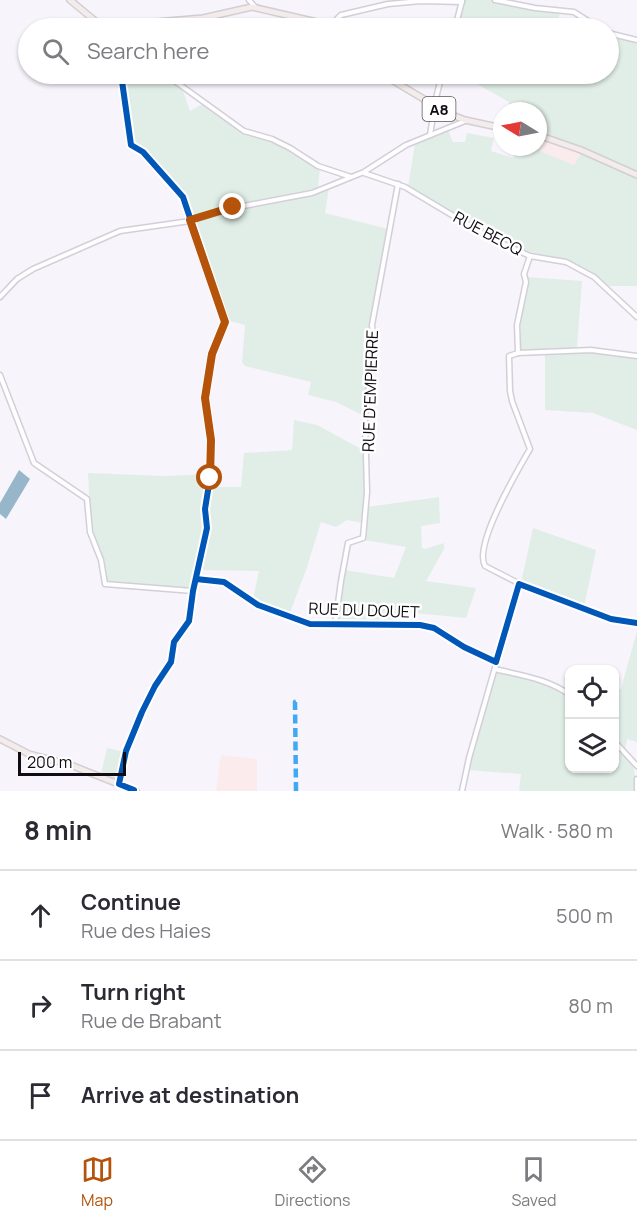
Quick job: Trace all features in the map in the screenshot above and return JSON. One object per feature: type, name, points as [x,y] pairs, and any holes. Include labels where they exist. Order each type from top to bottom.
[{"type":"main road","points":[[70,0],[92,18]]},
{"type":"main road","points":[[203,18],[252,7],[295,18]]},
{"type":"main road","name":"A8","points":[[398,84],[434,106],[465,120],[493,126]]},
{"type":"main road","points":[[547,138],[581,150],[637,176]]},
{"type":"main road","points":[[0,739],[25,753],[68,764],[134,791]]},
{"type":"street","points":[[249,0],[256,8]]},
{"type":"street","points":[[495,0],[534,8],[574,12],[583,18]]},
{"type":"street","points":[[338,18],[341,15],[388,2],[462,1],[458,18]]},
{"type":"street","points":[[619,36],[637,40]]},
{"type":"street","points":[[119,784],[126,751],[142,712],[171,662],[174,642],[189,621],[207,528],[205,509],[210,478],[211,440],[205,398],[212,354],[225,322],[183,197],[143,152],[130,145],[122,84]]},
{"type":"street","points":[[179,84],[244,131],[272,139],[318,166],[351,177]]},
{"type":"street","points":[[434,106],[440,84]]},
{"type":"street","points":[[429,135],[433,116]]},
{"type":"street","points":[[0,297],[17,279],[33,269],[120,231],[190,220],[233,207],[312,193],[364,172],[406,145],[465,120]]},
{"type":"street","name":"RUE BECQ","points":[[364,172],[398,184],[492,239],[530,255],[566,262],[594,277],[637,317]]},
{"type":"street","name":"RUE D'EMPIERRE","points":[[336,625],[348,543],[363,538],[367,492],[365,418],[374,346],[372,325],[398,184]]},
{"type":"street","points":[[518,353],[517,325],[526,282],[524,274],[530,255]]},
{"type":"street","points":[[637,356],[591,350],[518,353],[509,356],[510,391],[530,449],[498,505],[482,557],[485,566],[519,584],[611,619],[637,624]]},
{"type":"street","points":[[0,375],[34,463],[87,499],[90,532],[101,560],[105,584],[193,591]]},
{"type":"street","name":"RUE DU DOUET","points":[[196,579],[224,582],[258,605],[310,624],[420,625],[434,628],[464,647],[496,662]]},
{"type":"street","points":[[462,791],[468,758],[519,584]]},
{"type":"street","points":[[495,669],[543,682],[565,691]]},
{"type":"street","points":[[619,746],[637,766]]},
{"type":"street","points":[[637,779],[637,791]]},
{"type":"shaded area","points":[[465,0],[491,0],[535,11],[560,11],[559,18],[459,18]]},
{"type":"shaded area","points":[[619,38],[637,41],[637,173],[569,142],[547,135],[547,102],[509,102],[477,84],[619,84]]},
{"type":"shaded area","points":[[123,84],[177,84],[182,88],[190,111],[204,103],[242,131],[270,140],[320,168],[318,188],[233,205],[192,218],[173,180],[154,159],[132,143]]},
{"type":"shaded area","points":[[448,130],[453,142],[465,142],[467,133],[493,138],[491,151],[493,156],[513,158],[514,156],[547,156],[547,154],[574,165],[582,151],[637,179],[637,286],[608,286],[585,269],[506,243],[408,187],[415,144]]},
{"type":"shaded area","points":[[547,139],[582,151],[574,165],[547,154]]},
{"type":"shaded area","points":[[329,188],[325,213],[388,229],[370,328],[372,344],[364,416],[336,402],[308,395],[311,382],[245,366],[242,362],[245,325],[226,320],[193,223],[226,211]]},
{"type":"shaded area","points":[[527,277],[582,281],[577,348],[520,350],[521,319]]},
{"type":"shaded area","points":[[604,352],[637,358],[637,430],[593,413],[545,410],[545,353]]},
{"type":"shaded area","points":[[294,420],[317,425],[365,451],[365,505],[363,523],[347,520],[336,527],[321,522],[289,615],[253,599],[259,571],[200,570],[211,487],[241,487],[244,453],[292,450]]},
{"type":"shaded area","points":[[88,473],[165,476],[209,474],[200,561],[191,588],[107,583],[103,562],[91,529]]},
{"type":"shaded area","points":[[439,497],[440,523],[421,526],[422,548],[444,543],[444,549],[426,581],[476,588],[466,618],[405,612],[399,613],[397,624],[338,623],[345,570],[394,578],[406,547],[364,540],[367,507]]},
{"type":"shaded area","points":[[533,528],[596,550],[584,607],[521,583]]},
{"type":"shaded area","points":[[637,631],[637,742],[627,739],[625,751],[619,744],[619,689],[621,689]]},
{"type":"shaded area","points":[[496,671],[542,683],[565,694],[565,773],[619,773],[619,747],[634,768],[635,791],[519,791],[521,774],[467,770]]},
{"type":"shaded area","points":[[107,748],[125,752],[119,779],[115,781],[101,774]]},
{"type":"shaded area","points":[[221,755],[257,759],[257,791],[216,791]]},
{"type":"water","points":[[19,470],[30,479],[6,519],[0,514],[0,503]]},
{"type":"marked path","points":[[296,791],[295,702],[298,701]]},
{"type":"cycle path","points":[[122,84],[131,145],[143,152],[183,197],[225,322],[212,354],[205,397],[211,440],[210,478],[205,509],[207,528],[189,621],[174,642],[171,662],[155,686],[126,751],[119,784],[134,790]]},
{"type":"cycle path","points":[[196,579],[224,582],[258,605],[310,624],[420,625],[434,628],[464,647],[496,662],[519,584],[611,619],[637,623]]},
{"type":"route","points":[[210,478],[211,440],[205,398],[212,354],[225,322],[190,220],[233,207]]}]
